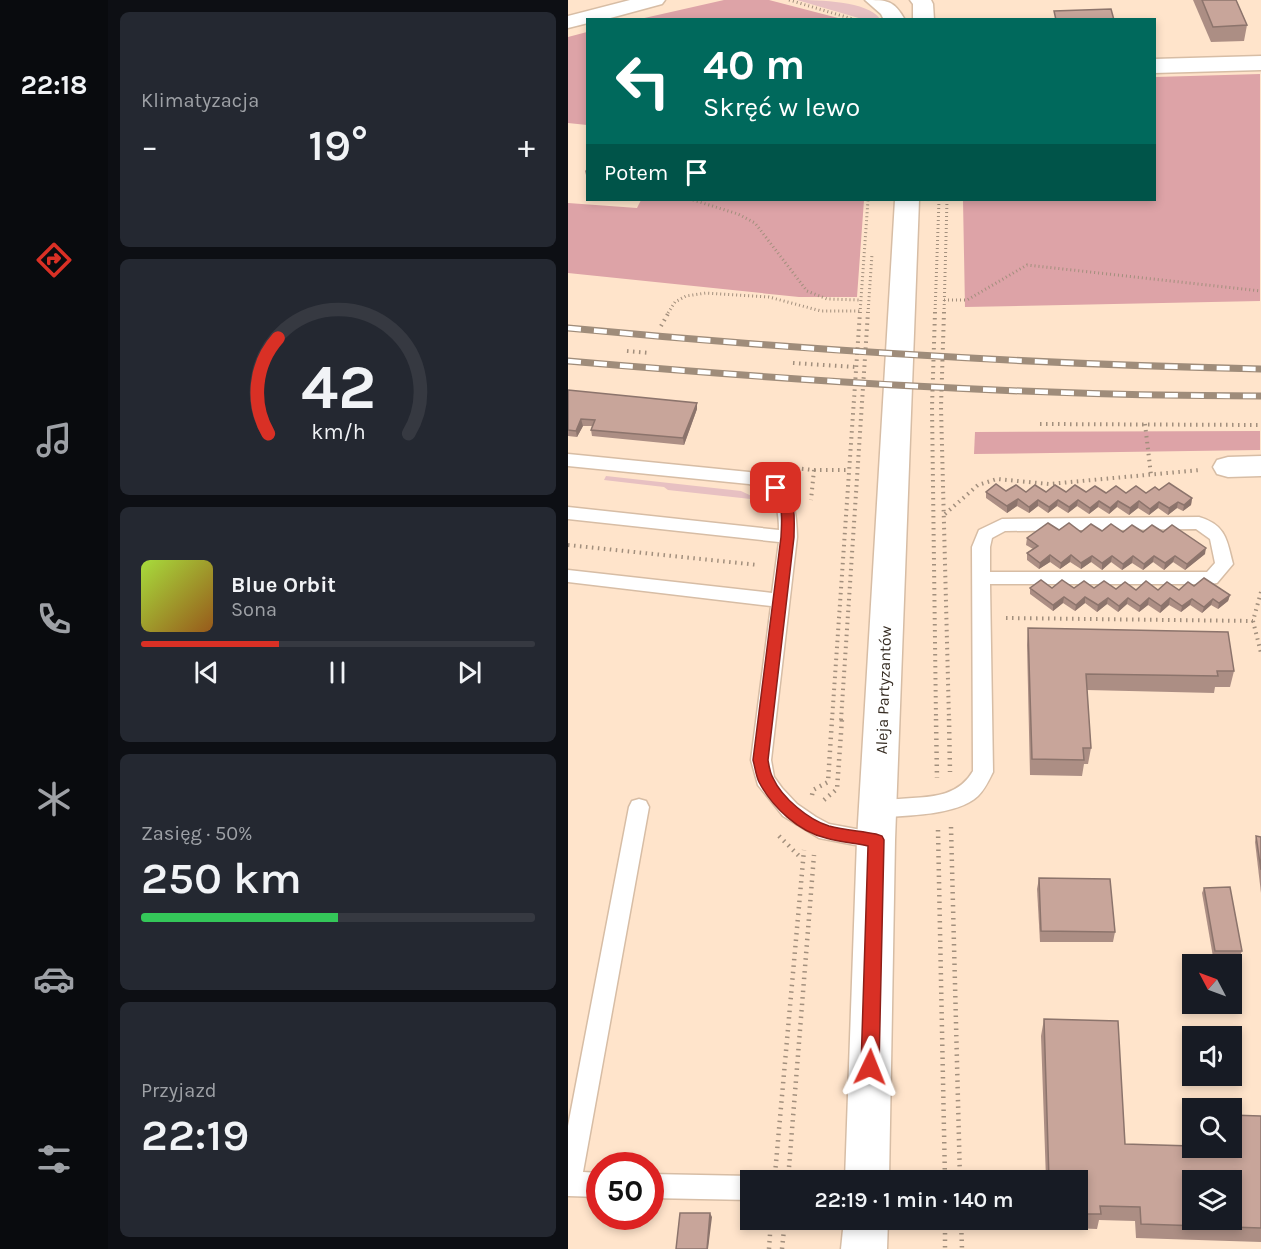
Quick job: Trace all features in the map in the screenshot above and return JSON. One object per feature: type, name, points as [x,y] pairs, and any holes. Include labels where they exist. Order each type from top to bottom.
[{"type":"main road","points":[[568,22],[645,3],[674,0]]},
{"type":"main road","points":[[875,0],[889,10],[894,18]]},
{"type":"main road","points":[[920,0],[924,18]]},
{"type":"main road","points":[[1156,66],[1261,63]]},
{"type":"main road","name":"Aleja Partyzantów","points":[[867,1170],[877,825],[907,201]]},
{"type":"main road","points":[[1228,467],[1261,466]]},
{"type":"main road","points":[[865,1249],[866,1230]]},
{"type":"lane","points":[[568,460],[749,478],[765,482],[785,498],[788,510],[788,537],[761,760],[765,779],[775,794],[790,810],[813,826],[877,825],[964,796],[977,785],[983,772],[982,618],[981,578],[981,547],[985,534],[1002,525],[1200,523],[1218,536],[1224,564],[1211,578],[981,578]]},
{"type":"lane","points":[[568,513],[788,537]]},
{"type":"lane","points":[[568,576],[780,600]]},
{"type":"lane","points":[[586,1185],[568,1184],[639,807]]},
{"type":"lane","points":[[664,1186],[740,1188]]},
{"type":"path","points":[[789,0],[849,18]]},
{"type":"path","points":[[695,201],[738,214],[755,223],[807,291],[827,299],[861,300]]},
{"type":"path","points":[[789,1170],[812,872],[811,790],[828,782],[868,201]]},
{"type":"path","points":[[939,201],[932,407],[944,801],[960,1170]]},
{"type":"path","points":[[945,1170],[944,515],[941,407],[947,201]]},
{"type":"path","points":[[776,1170],[802,859],[822,802],[837,789],[872,247]]},
{"type":"path","points":[[944,300],[967,300],[1027,265],[1261,291]]},
{"type":"path","points":[[661,326],[675,302],[685,296],[706,293],[769,297],[822,311],[860,311]]},
{"type":"path","points":[[627,351],[650,353]]},
{"type":"path","points":[[793,363],[856,367]]},
{"type":"path","points":[[1040,423],[1261,425]]},
{"type":"path","points":[[1145,424],[1151,475]]},
{"type":"path","points":[[780,466],[814,470],[848,470]]},
{"type":"path","points":[[944,515],[978,485],[997,479],[1049,484],[1228,467]]},
{"type":"path","points":[[811,504],[814,470]]},
{"type":"path","points":[[568,545],[758,565]]},
{"type":"path","points":[[1261,592],[1253,621],[1261,653]]},
{"type":"path","points":[[982,618],[1253,621]]},
{"type":"path","points":[[769,1249],[770,1230]]},
{"type":"path","points":[[782,1249],[784,1230]]},
{"type":"path","points":[[945,1230],[945,1249]]},
{"type":"path","points":[[961,1230],[962,1249]]},
{"type":"shaded area","points":[[724,0],[769,0],[838,18],[644,18]]},
{"type":"shaded area","points":[[797,0],[829,1],[854,5],[865,8],[879,18],[859,18]]},
{"type":"shaded area","points":[[586,32],[586,125],[568,123],[568,37]]},
{"type":"shaded area","points":[[1260,74],[1260,301],[965,307],[963,201],[1156,201],[1156,77]]},
{"type":"shaded area","points":[[640,201],[864,201],[857,297],[799,297],[568,273],[568,203],[637,208]]},
{"type":"shaded area","points":[[1260,431],[1260,450],[974,454],[975,432]]},
{"type":"shaded area","points":[[606,476],[741,491],[760,500],[604,480]]},
{"type":"building","points":[[1202,0],[1236,0],[1247,25],[1213,27]]},
{"type":"building","points":[[1111,9],[1113,18],[1056,18],[1054,11]]},
{"type":"building","points":[[568,390],[697,403],[683,438],[591,430],[595,420],[581,419],[576,431],[568,430]]},
{"type":"building","points":[[1169,483],[1192,498],[1184,505],[1178,502],[1169,508],[1159,502],[1150,509],[1139,501],[1130,508],[1118,501],[1110,508],[1099,501],[1090,508],[1078,500],[1069,507],[1058,500],[1049,507],[1038,500],[1029,507],[1018,499],[1007,506],[986,492],[996,484],[1006,491],[1016,485],[1026,492],[1035,485],[1046,492],[1055,485],[1066,492],[1075,485],[1086,492],[1095,486],[1106,493],[1116,486],[1126,493],[1136,486],[1146,493],[1155,487],[1159,490]]},
{"type":"building","points":[[1048,523],[1059,530],[1069,523],[1081,532],[1091,524],[1102,531],[1111,524],[1123,532],[1132,525],[1143,532],[1152,525],[1163,532],[1172,525],[1206,548],[1187,564],[1175,556],[1165,563],[1154,556],[1144,564],[1133,556],[1123,564],[1112,556],[1102,563],[1092,556],[1081,563],[1071,555],[1061,563],[1050,555],[1040,563],[1027,553],[1038,546],[1027,538]]},
{"type":"building","points":[[1204,578],[1230,595],[1219,603],[1213,599],[1204,607],[1192,599],[1182,606],[1170,598],[1161,606],[1149,598],[1140,606],[1128,598],[1119,606],[1108,598],[1098,605],[1085,597],[1076,605],[1064,597],[1053,605],[1030,588],[1041,580],[1052,588],[1062,580],[1074,588],[1084,581],[1094,588],[1104,581],[1116,589],[1125,582],[1136,590],[1146,581],[1158,590],[1167,582],[1179,590],[1188,582],[1194,586]]},
{"type":"building","points":[[1028,628],[1228,632],[1234,671],[1217,671],[1218,676],[1086,674],[1091,748],[1083,748],[1084,760],[1032,759]]},
{"type":"building","points":[[1256,836],[1261,837],[1261,870]]},
{"type":"building","points":[[1039,878],[1110,879],[1115,932],[1041,931]]},
{"type":"building","points":[[1230,887],[1242,951],[1215,951],[1204,888]]},
{"type":"building","points":[[1044,1019],[1118,1021],[1125,1144],[1182,1146],[1182,1158],[1242,1158],[1242,1115],[1261,1116],[1261,1228],[1242,1227],[1242,1170],[1182,1170],[1182,1225],[1141,1224],[1140,1207],[1100,1206],[1101,1214],[1088,1214],[1088,1170],[1049,1170]]},
{"type":"building","points":[[680,1213],[710,1213],[707,1249],[676,1249]]},
{"type":"railway","points":[[568,328],[914,355],[1087,364],[1261,369]]},
{"type":"railway","points":[[568,361],[914,386],[1087,393],[1261,396]]},
{"type":"route","points":[[776,488],[785,498],[788,510],[788,537],[761,760],[765,779],[775,794],[808,824],[826,832],[876,840],[870,1067]]}]
